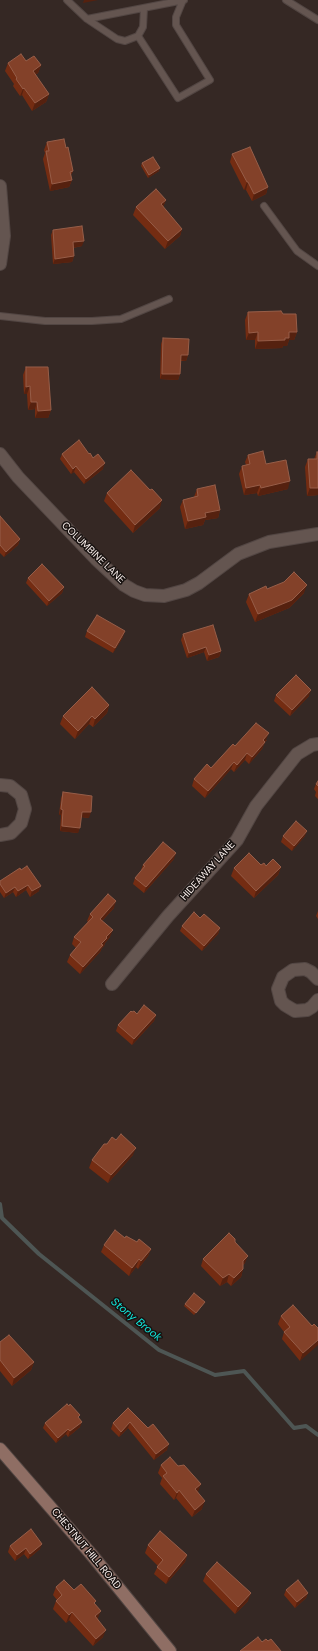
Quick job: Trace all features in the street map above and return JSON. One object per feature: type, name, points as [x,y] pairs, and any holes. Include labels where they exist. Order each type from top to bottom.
[{"type":"main road","name":"CHESTNUT HILL ROAD","points":[[0,1449],[91,1554],[170,1651]]},
{"type":"street","points":[[0,186],[4,236],[0,264]]},
{"type":"street","name":"COLUMBINE LANE","points":[[0,454],[18,477],[102,564],[124,585],[145,595],[164,596],[186,590],[199,583],[238,554],[263,544],[288,538],[318,534]]},
{"type":"street","name":"HIDEAWAY LANE","points":[[112,984],[168,916],[237,840],[256,806],[297,754],[312,745],[318,744]]},
{"type":"street","points":[[0,785],[10,786],[21,795],[25,809],[21,823],[11,833],[0,835]]},
{"type":"street","points":[[318,979],[311,972],[305,969],[293,970],[283,977],[278,989],[281,1001],[290,1009],[295,1011],[307,1010],[318,1000]]},
{"type":"lane","points":[[67,0],[87,19],[117,39],[125,41],[138,36],[143,27],[144,8]]},
{"type":"lane","points":[[87,19],[183,0]]},
{"type":"lane","points":[[138,36],[178,98],[210,80],[176,25],[176,17],[183,0]]},
{"type":"lane","points":[[286,0],[318,20]]},
{"type":"lane","points":[[264,206],[297,251],[318,266]]},
{"type":"lane","points":[[0,316],[45,321],[121,319],[169,299]]},
{"type":"building","points":[[21,54],[26,61],[34,56],[41,65],[33,71],[49,94],[35,103],[16,79],[17,78],[8,63]]},
{"type":"building","points":[[64,139],[66,148],[68,147],[73,171],[70,172],[72,180],[52,184],[46,151],[49,151],[47,142]]},
{"type":"building","points":[[250,147],[268,187],[254,194],[232,154]]},
{"type":"building","points":[[153,157],[160,168],[149,175],[142,163]]},
{"type":"building","points":[[156,189],[166,200],[161,204],[182,229],[168,241],[136,207]]},
{"type":"building","points":[[82,226],[84,241],[73,242],[74,256],[55,259],[53,230]]},
{"type":"building","points":[[281,311],[283,314],[296,314],[297,332],[289,332],[289,338],[285,338],[285,340],[258,341],[258,332],[249,333],[248,312]]},
{"type":"building","points":[[163,338],[189,339],[188,355],[181,355],[180,374],[162,374]]},
{"type":"building","points":[[26,367],[48,367],[51,410],[38,411],[37,402],[31,402],[30,386],[26,387]]},
{"type":"building","points":[[79,440],[93,458],[98,454],[105,463],[86,479],[76,466],[73,469],[62,454]]},
{"type":"building","points":[[263,451],[266,464],[286,460],[290,481],[261,488],[260,485],[246,488],[242,466],[250,464],[248,455]]},
{"type":"building","points":[[317,452],[318,488],[310,488],[308,459],[317,459]]},
{"type":"building","points":[[131,470],[162,500],[135,525],[107,493]]},
{"type":"building","points":[[215,485],[220,510],[205,513],[206,517],[188,521],[183,500],[198,496],[197,489]]},
{"type":"building","points":[[0,516],[20,539],[6,552],[0,545]]},
{"type":"building","points":[[42,564],[64,587],[49,601],[28,578]]},
{"type":"building","points":[[294,572],[307,585],[292,600],[258,614],[249,594],[266,586],[267,589],[284,582]]},
{"type":"building","points":[[97,615],[125,631],[115,648],[87,631]]},
{"type":"building","points":[[213,625],[221,651],[209,655],[206,647],[189,653],[183,634]]},
{"type":"building","points":[[296,675],[311,690],[292,710],[276,695]]},
{"type":"building","points":[[92,687],[109,705],[95,719],[92,716],[78,731],[63,716]]},
{"type":"building","points":[[256,723],[269,733],[263,740],[265,742],[252,757],[247,753],[237,765],[234,762],[208,791],[194,779],[207,764],[211,768],[233,744],[235,746]]},
{"type":"building","points":[[63,792],[92,796],[91,812],[82,812],[80,828],[62,826],[63,810],[61,809]]},
{"type":"building","points":[[296,821],[307,831],[294,846],[283,836]]},
{"type":"building","points":[[163,842],[176,853],[146,887],[135,878],[145,866],[143,865]]},
{"type":"building","points":[[249,853],[261,865],[264,863],[266,866],[273,859],[281,867],[256,891],[234,868]]},
{"type":"building","points":[[27,866],[41,886],[32,891],[28,885],[18,891],[15,887],[6,893],[0,884],[0,881],[20,868],[21,870]]},
{"type":"building","points":[[108,894],[116,901],[100,919],[113,930],[101,944],[103,945],[83,967],[70,955],[81,942],[74,937],[93,917],[90,914]]},
{"type":"building","points":[[194,912],[200,918],[204,914],[220,928],[204,946],[182,926]]},
{"type":"building","points":[[144,1005],[156,1015],[134,1039],[118,1025],[131,1011],[134,1011],[137,1014]]},
{"type":"building","points":[[121,1134],[136,1148],[111,1175],[92,1160],[104,1144],[107,1144],[112,1137],[116,1140]]},
{"type":"building","points":[[115,1230],[125,1238],[126,1236],[137,1242],[139,1239],[151,1249],[141,1261],[139,1259],[132,1268],[104,1245]]},
{"type":"building","points":[[229,1233],[248,1256],[243,1261],[243,1269],[234,1278],[229,1274],[223,1278],[203,1259]]},
{"type":"building","points":[[194,1293],[205,1302],[196,1313],[185,1304]]},
{"type":"building","points":[[293,1305],[312,1326],[314,1324],[318,1328],[318,1340],[303,1353],[284,1332],[290,1327],[281,1316]]},
{"type":"building","points":[[9,1335],[34,1362],[14,1378],[0,1360],[0,1342]]},
{"type":"building","points":[[67,1404],[69,1406],[70,1404],[80,1415],[78,1417],[82,1422],[70,1431],[68,1429],[58,1438],[45,1423]]},
{"type":"building","points":[[128,1408],[148,1428],[153,1424],[169,1444],[156,1454],[130,1422],[121,1432],[113,1423]]},
{"type":"building","points":[[170,1457],[178,1466],[184,1465],[201,1484],[195,1489],[205,1501],[195,1510],[179,1490],[177,1493],[163,1476],[167,1473],[161,1465]]},
{"type":"building","points":[[31,1529],[42,1544],[30,1554],[26,1548],[17,1555],[10,1546]]},
{"type":"building","points":[[160,1531],[187,1555],[169,1577],[157,1567],[163,1560],[148,1545]]},
{"type":"building","points":[[217,1562],[251,1593],[238,1607],[206,1574]]},
{"type":"building","points":[[64,1580],[74,1590],[81,1584],[96,1601],[94,1603],[101,1611],[95,1616],[106,1630],[96,1639],[72,1612],[69,1615],[56,1601],[62,1595],[56,1587]]},
{"type":"building","points":[[298,1580],[308,1593],[297,1602],[286,1590]]},
{"type":"building","points":[[258,1637],[262,1642],[266,1639],[268,1641],[271,1639],[281,1651],[240,1651]]},
{"type":"waterway","name":"Stony Brook","points":[[0,1204],[2,1218],[39,1254],[159,1350],[215,1375],[244,1371],[294,1428],[306,1426],[318,1435]]}]
